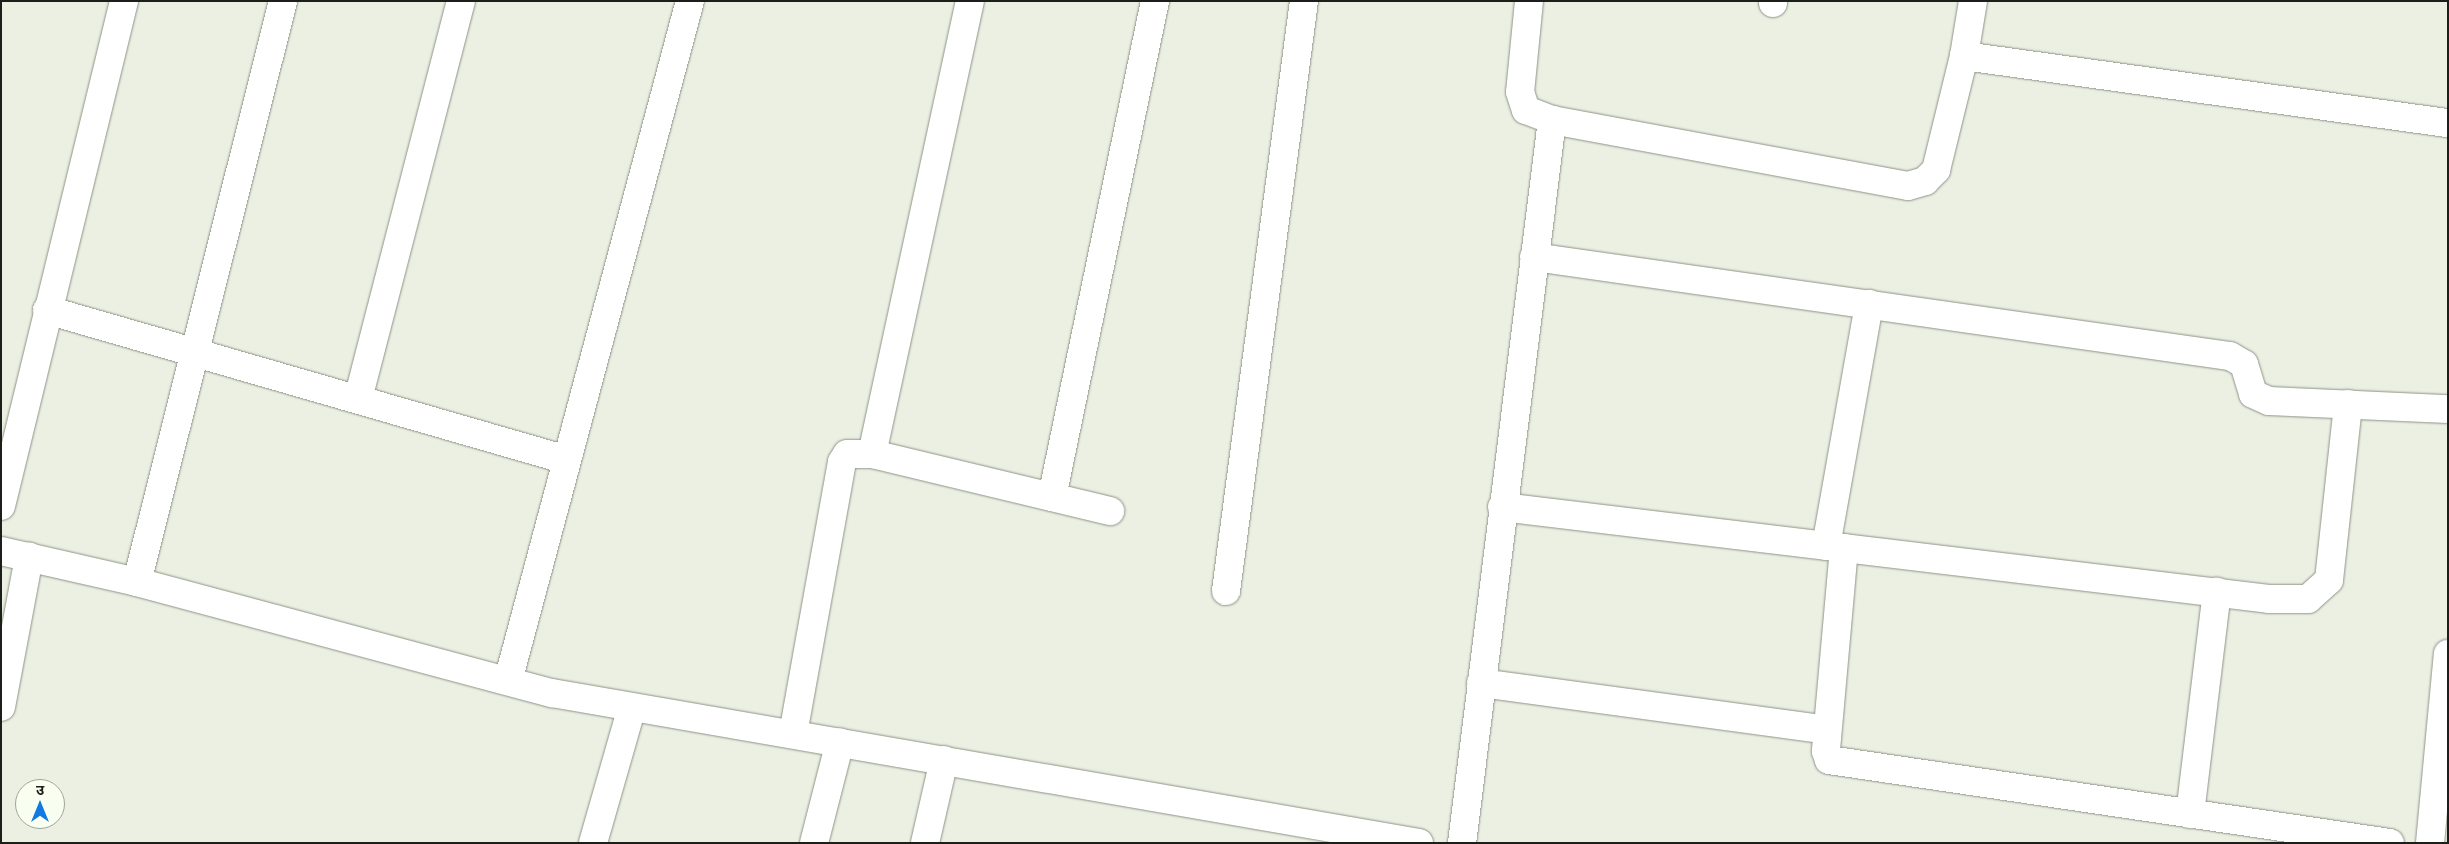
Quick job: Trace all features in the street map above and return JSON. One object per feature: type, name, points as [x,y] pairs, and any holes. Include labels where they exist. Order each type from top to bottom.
[{"type":"street","points":[[1,506],[124,1]]},
{"type":"street","points":[[137,582],[197,352],[283,1]]},
{"type":"street","points":[[358,399],[461,1]]},
{"type":"street","points":[[508,681],[690,1]]},
{"type":"street","points":[[872,454],[970,1]]},
{"type":"street","points":[[1052,497],[1155,1]]},
{"type":"street","points":[[1226,591],[1304,1]]},
{"type":"street","points":[[1529,1],[1520,92],[1526,110],[1552,120],[1908,186],[1925,181],[1936,170],[1964,56],[1973,1]]},
{"type":"street","points":[[1964,56],[2448,123]]},
{"type":"street","points":[[1462,843],[1502,507],[1552,120]]},
{"type":"street","points":[[1534,257],[2230,356],[2244,364],[2253,394],[2269,401],[2448,409]]},
{"type":"street","points":[[1869,304],[1835,547],[1827,730],[1829,760],[1844,764],[2390,843]]},
{"type":"street","points":[[48,310],[567,460]]},
{"type":"street","points":[[1502,507],[2217,592],[2308,599],[2329,580],[2348,404]]},
{"type":"street","points":[[793,734],[842,462],[856,451],[1110,511]]},
{"type":"street","points":[[1,551],[137,582],[508,681],[632,707],[1419,843]]},
{"type":"street","points":[[1,707],[29,557]]},
{"type":"street","points":[[2190,814],[2217,592]]},
{"type":"street","points":[[2430,843],[2448,654]]},
{"type":"street","points":[[1481,683],[1827,730]]},
{"type":"street","points":[[593,843],[632,707]]},
{"type":"street","points":[[814,843],[840,742]]},
{"type":"street","points":[[925,843],[944,760]]}]
